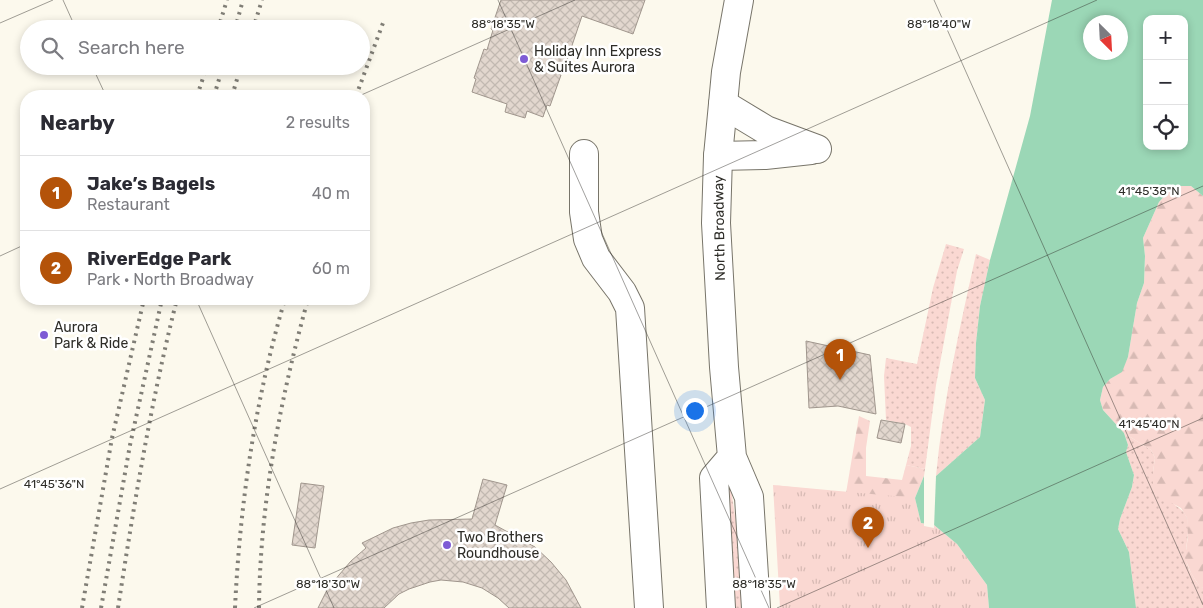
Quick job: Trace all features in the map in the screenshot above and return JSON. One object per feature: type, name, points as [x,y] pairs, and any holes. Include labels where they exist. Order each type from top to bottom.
[{"type":"main road","name":"North Broadway","points":[[740,0],[726,72],[722,104],[716,223],[724,367],[732,457],[749,497],[756,608]]},
{"type":"main road","points":[[718,156],[764,155],[817,149],[766,130],[722,104]]},
{"type":"main road","points":[[584,154],[584,212],[588,239],[596,258],[622,292],[630,308],[649,608]]},
{"type":"main road","points":[[721,608],[714,478],[732,457]]},
{"type":"green space","points":[[1180,186],[1191,186],[1203,196],[1203,588],[1200,587],[1191,573],[1185,558],[1188,536],[1187,518],[1181,508],[1162,498],[1153,487],[1155,458],[1151,450],[1124,433],[1103,410],[1100,400],[1103,387],[1110,379],[1121,372],[1128,357],[1137,303],[1144,283],[1145,256],[1143,238],[1159,202],[1169,191]]},
{"type":"green space","points":[[946,244],[964,249],[957,271],[936,385],[925,469],[906,465],[911,446],[911,427],[886,420],[884,376],[886,358],[917,364],[933,288]]},
{"type":"green space","points":[[976,254],[990,260],[980,306],[976,343],[975,378],[985,400],[980,437],[936,476],[948,392]]},
{"type":"green space","points":[[859,416],[870,421],[866,448],[866,476],[902,480],[906,465],[925,469],[915,498],[917,511],[773,485],[846,493]]},
{"type":"green space","points":[[1124,433],[1151,450],[1155,458],[1153,472],[1166,495],[1186,516],[1188,534],[1186,561],[1195,580],[1203,588],[1203,608],[1136,608],[1129,552],[1118,529],[1134,475],[1126,452],[1128,445]]},
{"type":"green space","points":[[773,485],[915,498],[921,523],[934,525],[957,544],[987,585],[989,608],[780,608]]},
{"type":"green space","points":[[728,489],[731,489],[741,557],[744,608],[734,608]]},
{"type":"shaded area","points":[[1052,0],[1203,0],[1203,196],[1191,186],[1180,186],[1169,191],[1159,202],[1143,238],[1145,256],[1144,283],[1137,303],[1128,357],[1122,372],[1110,379],[1103,387],[1100,400],[1103,410],[1124,433],[1128,445],[1126,452],[1134,475],[1118,529],[1129,552],[1136,608],[989,608],[987,585],[957,544],[934,525],[921,523],[915,498],[924,476],[936,476],[980,437],[985,400],[975,378],[976,343],[980,306],[990,260],[1030,116]]},
{"type":"pier","points":[[924,476],[936,476],[934,528],[924,526]]},
{"type":"building","name":"Holiday Inn Express & Suites Aurora","points":[[501,0],[645,0],[633,34],[582,16],[564,69],[561,68],[558,74],[561,75],[550,106],[547,105],[543,117],[527,111],[525,118],[505,112],[507,104],[472,92],[476,79],[474,78],[484,49],[487,50],[493,30],[491,29]]},
{"type":"building","points":[[806,341],[870,355],[876,414],[838,406],[809,408]]},
{"type":"building","points":[[881,420],[905,424],[901,443],[877,438]]},
{"type":"building","name":"Two Brothers Roundhouse","points":[[483,479],[507,485],[495,525],[535,547],[551,562],[566,580],[581,608],[509,608],[482,588],[463,582],[441,580],[409,589],[399,594],[384,608],[318,608],[327,590],[339,575],[366,548],[362,543],[393,528],[411,523],[429,520],[472,519]]},
{"type":"building","points":[[301,483],[324,486],[315,548],[292,545]]},
{"type":"railway","points":[[221,20],[227,0]]},
{"type":"railway","points":[[237,20],[243,0]]},
{"type":"railway","points":[[256,20],[262,0]]},
{"type":"railway","points":[[370,58],[383,23]]},
{"type":"railway","points":[[199,90],[204,75]]},
{"type":"railway","points":[[216,90],[220,75]]},
{"type":"railway","points":[[234,90],[238,75]]},
{"type":"railway","points":[[358,90],[364,75]]},
{"type":"railway","points":[[82,608],[112,438],[143,305]]},
{"type":"railway","points":[[101,608],[130,445],[161,305]]},
{"type":"railway","points":[[118,608],[144,453],[176,305]]},
{"type":"railway","points":[[235,608],[245,491],[257,413],[283,305]]},
{"type":"railway","points":[[259,608],[263,530],[273,452],[280,413],[306,305]]},
{"type":"place","name":"Holiday Inn Express & Suites Aurora","points":[[524,59]]},
{"type":"place","name":"Aurora Park & Ride","points":[[44,335]]},
{"type":"place","name":"Jake’s Bagels","points":[[840,380]]},
{"type":"place","name":"Two Brothers Roundhouse","points":[[447,545]]},
{"type":"place","name":"RiverEdge Park","points":[[868,548]]}]
